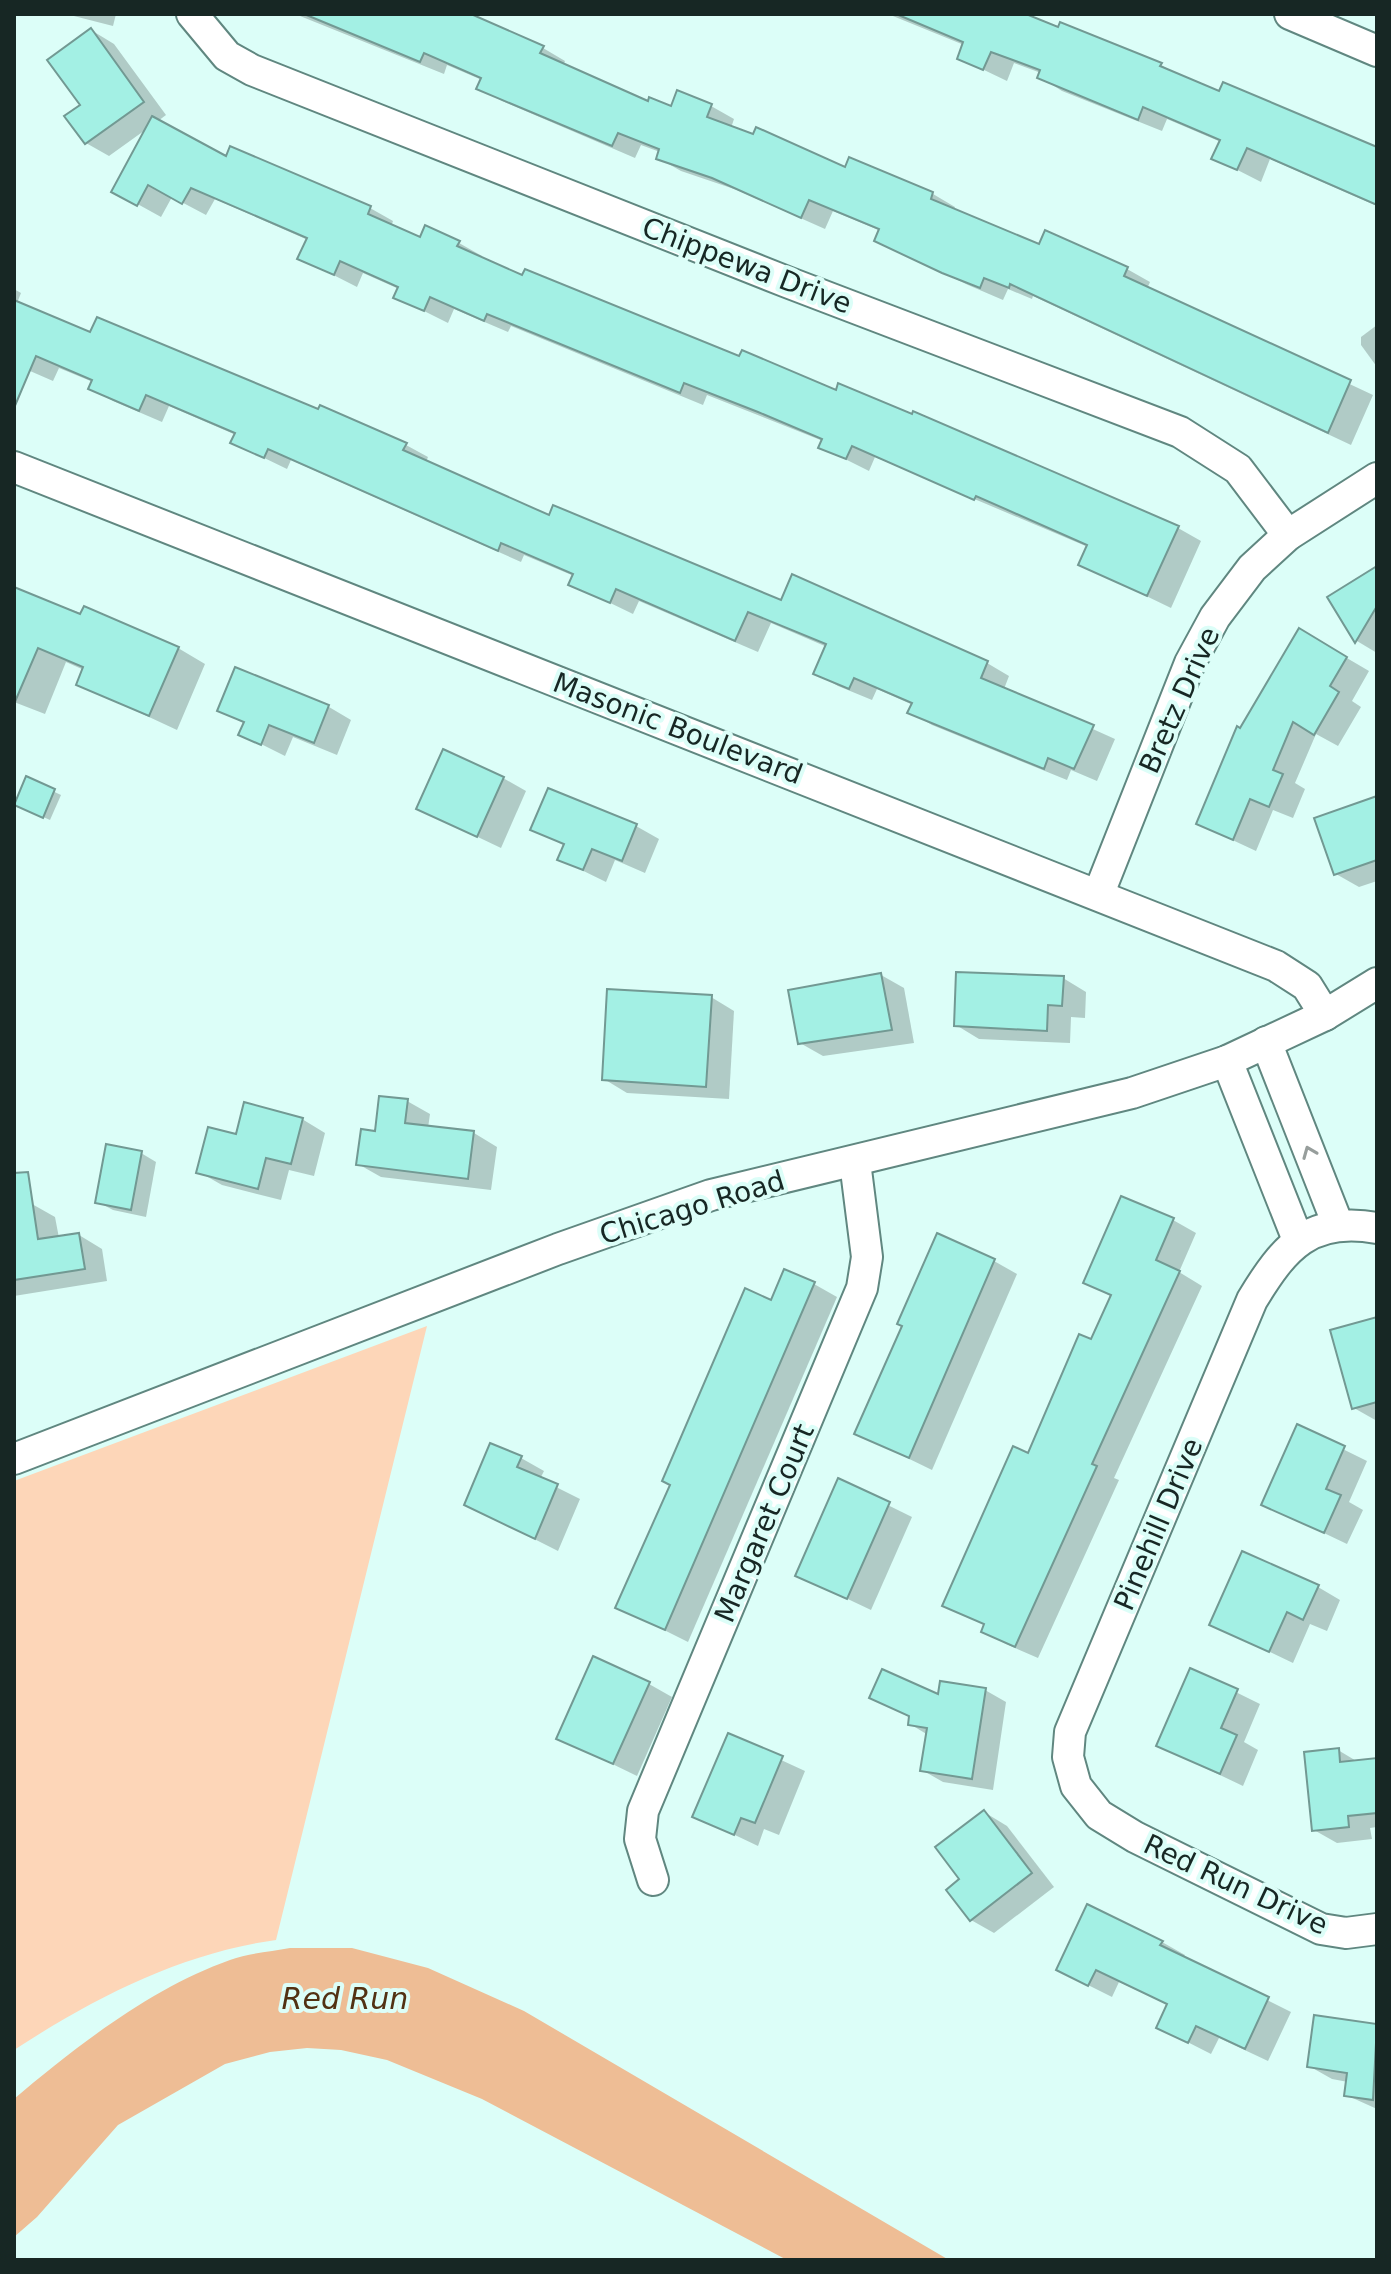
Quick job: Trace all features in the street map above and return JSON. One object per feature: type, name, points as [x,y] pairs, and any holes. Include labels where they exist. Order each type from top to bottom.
[{"type":"street","name":"Chippewa Drive","points":[[192,14],[227,56],[252,70],[787,282],[1180,432],[1238,469],[1288,535]]},
{"type":"street","points":[[1290,14],[1377,51]]},
{"type":"street","name":"Masonic Boulevard","points":[[14,467],[1099,893],[1276,966],[1307,986],[1325,1015]]},
{"type":"street","name":"Bretz Drive","points":[[1099,893],[1190,663],[1215,617],[1252,568],[1288,535],[1377,478]]},
{"type":"street","name":"Chicago Road","points":[[14,1459],[558,1249],[711,1195],[1132,1093],[1227,1061],[1325,1015],[1377,983]]},
{"type":"street","points":[[1266,1042],[1338,1225],[1377,1228]]},
{"type":"street","points":[[1227,1061],[1298,1240]]},
{"type":"street","name":"Margaret Court","points":[[653,1880],[640,1839],[643,1811],[862,1288],[867,1257],[855,1162]]},
{"type":"street","name":"Pinehill Drive","points":[[1099,1815],[1076,1786],[1068,1757],[1070,1732],[1252,1300],[1266,1276],[1298,1240],[1338,1225]]},
{"type":"street","name":"Red Run Drive","points":[[1099,1815],[1148,1844],[1321,1929],[1346,1933],[1377,1929]]},
{"type":"shaded area","points":[[427,1326],[276,1940],[206,1955],[139,1980],[75,2013],[14,2050],[14,1481]]},
{"type":"water","name":"Red Run","points":[[290,1948],[352,1948],[428,1968],[524,2011],[949,2260],[787,2260],[482,2099],[387,2060],[341,2050],[307,2048],[270,2052],[225,2064],[118,2125],[37,2217],[14,2237],[14,2099],[89,2039],[172,1986],[237,1958]]},
{"type":"building","points":[[304,14],[471,14],[544,46],[540,53],[648,101],[649,97],[671,106],[677,90],[712,104],[707,117],[753,134],[756,127],[845,167],[849,157],[933,192],[931,199],[1039,244],[1045,230],[1128,267],[1124,276],[1351,380],[1328,433],[1010,284],[1009,288],[984,278],[980,288],[942,273],[874,241],[879,229],[809,200],[801,218],[712,178],[656,159],[659,149],[618,133],[612,146],[476,89],[481,78],[424,53],[420,62]]},
{"type":"building","points":[[896,14],[1026,14],[1058,27],[1060,22],[1162,63],[1160,66],[1219,91],[1223,82],[1377,147],[1377,205],[1247,148],[1237,170],[1211,159],[1220,140],[1143,107],[1138,120],[1037,78],[1040,70],[991,52],[983,70],[957,59],[963,42]]},
{"type":"building","points":[[91,28],[144,102],[85,144],[64,116],[80,105],[47,60]]},
{"type":"building","points":[[152,116],[226,156],[230,146],[371,206],[368,214],[420,237],[425,225],[460,241],[457,246],[522,275],[525,269],[739,356],[742,350],[836,390],[838,383],[912,414],[913,411],[1179,526],[1147,596],[1078,565],[1087,545],[976,496],[974,500],[852,446],[846,459],[818,448],[822,439],[758,412],[684,383],[680,393],[487,314],[484,321],[430,297],[424,311],[393,298],[398,287],[340,261],[334,275],[297,259],[307,238],[191,188],[182,204],[148,185],[137,206],[111,192]]},
{"type":"building","points":[[14,300],[90,332],[97,317],[318,409],[320,405],[407,443],[403,450],[549,515],[553,505],[781,600],[792,574],[988,661],[981,678],[1094,725],[1074,769],[1048,758],[1044,769],[907,713],[912,703],[854,678],[849,689],[813,674],[826,644],[748,612],[735,641],[616,589],[610,603],[568,585],[573,574],[501,543],[498,551],[268,449],[264,458],[230,443],[235,433],[146,395],[139,411],[88,389],[92,380],[36,356],[14,408]]},
{"type":"building","points":[[1377,566],[1377,606],[1355,643],[1327,597]]},
{"type":"building","points":[[14,587],[80,614],[84,606],[179,647],[149,716],[76,685],[83,667],[38,648],[14,704]]},
{"type":"building","points":[[1299,628],[1347,657],[1330,686],[1339,692],[1314,735],[1293,722],[1273,770],[1283,774],[1269,807],[1250,799],[1233,840],[1196,824],[1237,726],[1240,728]]},
{"type":"building","points":[[235,667],[329,705],[314,743],[269,725],[261,745],[238,735],[244,722],[217,711]]},
{"type":"building","points":[[443,749],[504,777],[477,837],[416,809]]},
{"type":"building","points":[[26,776],[55,789],[43,818],[14,805]]},
{"type":"building","points":[[548,788],[637,824],[622,861],[592,849],[583,870],[557,860],[564,844],[530,830]]},
{"type":"building","points":[[1377,796],[1377,860],[1334,875],[1314,818]]},
{"type":"building","points":[[956,972],[1064,976],[1062,1006],[1048,1005],[1047,1031],[954,1026]]},
{"type":"building","points":[[881,973],[892,1030],[798,1044],[788,990]]},
{"type":"building","points":[[607,989],[712,995],[706,1087],[602,1080]]},
{"type":"building","points":[[379,1096],[408,1099],[405,1123],[474,1131],[468,1179],[356,1165],[361,1129],[375,1131]]},
{"type":"building","points":[[244,1102],[303,1118],[291,1164],[266,1158],[258,1189],[196,1173],[208,1127],[236,1134]]},
{"type":"building","points":[[106,1144],[142,1151],[131,1210],[95,1203]]},
{"type":"building","points":[[28,1172],[38,1239],[79,1233],[85,1269],[14,1280],[14,1173]]},
{"type":"building","points":[[1121,1196],[1174,1218],[1156,1260],[1180,1271],[1092,1464],[1097,1466],[1015,1647],[981,1632],[984,1624],[942,1606],[1013,1446],[1028,1453],[1079,1334],[1091,1339],[1111,1295],[1083,1283]]},
{"type":"building","points":[[937,1233],[995,1259],[909,1458],[854,1434],[902,1326],[897,1324]]},
{"type":"building","points":[[784,1269],[815,1282],[665,1630],[615,1608],[670,1485],[662,1481],[745,1288],[771,1300]]},
{"type":"building","points":[[1377,1317],[1377,1402],[1352,1409],[1330,1330]]},
{"type":"building","points":[[1297,1424],[1345,1446],[1326,1489],[1341,1495],[1324,1533],[1261,1505]]},
{"type":"building","points":[[490,1443],[522,1456],[517,1467],[558,1484],[535,1539],[464,1505]]},
{"type":"building","points":[[838,1478],[890,1502],[847,1599],[795,1576]]},
{"type":"building","points":[[1242,1551],[1319,1585],[1303,1620],[1287,1612],[1269,1652],[1209,1625]]},
{"type":"building","points":[[593,1656],[650,1682],[613,1764],[556,1739]]},
{"type":"building","points":[[1190,1668],[1238,1689],[1221,1728],[1237,1735],[1220,1774],[1156,1746]]},
{"type":"building","points":[[882,1669],[938,1694],[940,1681],[986,1688],[972,1779],[920,1771],[927,1728],[908,1725],[909,1716],[869,1698]]},
{"type":"building","points":[[728,1733],[783,1756],[755,1823],[741,1818],[734,1835],[692,1817]]},
{"type":"building","points":[[1339,1748],[1340,1762],[1377,1758],[1377,1813],[1348,1816],[1349,1827],[1312,1831],[1304,1752]]},
{"type":"building","points":[[984,1810],[1032,1873],[970,1921],[946,1890],[959,1879],[935,1847]]},
{"type":"building","points":[[1087,1904],[1163,1941],[1160,1945],[1269,1997],[1245,2049],[1196,2026],[1188,2043],[1156,2028],[1167,2004],[1096,1970],[1088,1986],[1056,1970]]},
{"type":"building","points":[[1314,2015],[1377,2024],[1373,2100],[1344,2096],[1347,2073],[1307,2067]]}]
